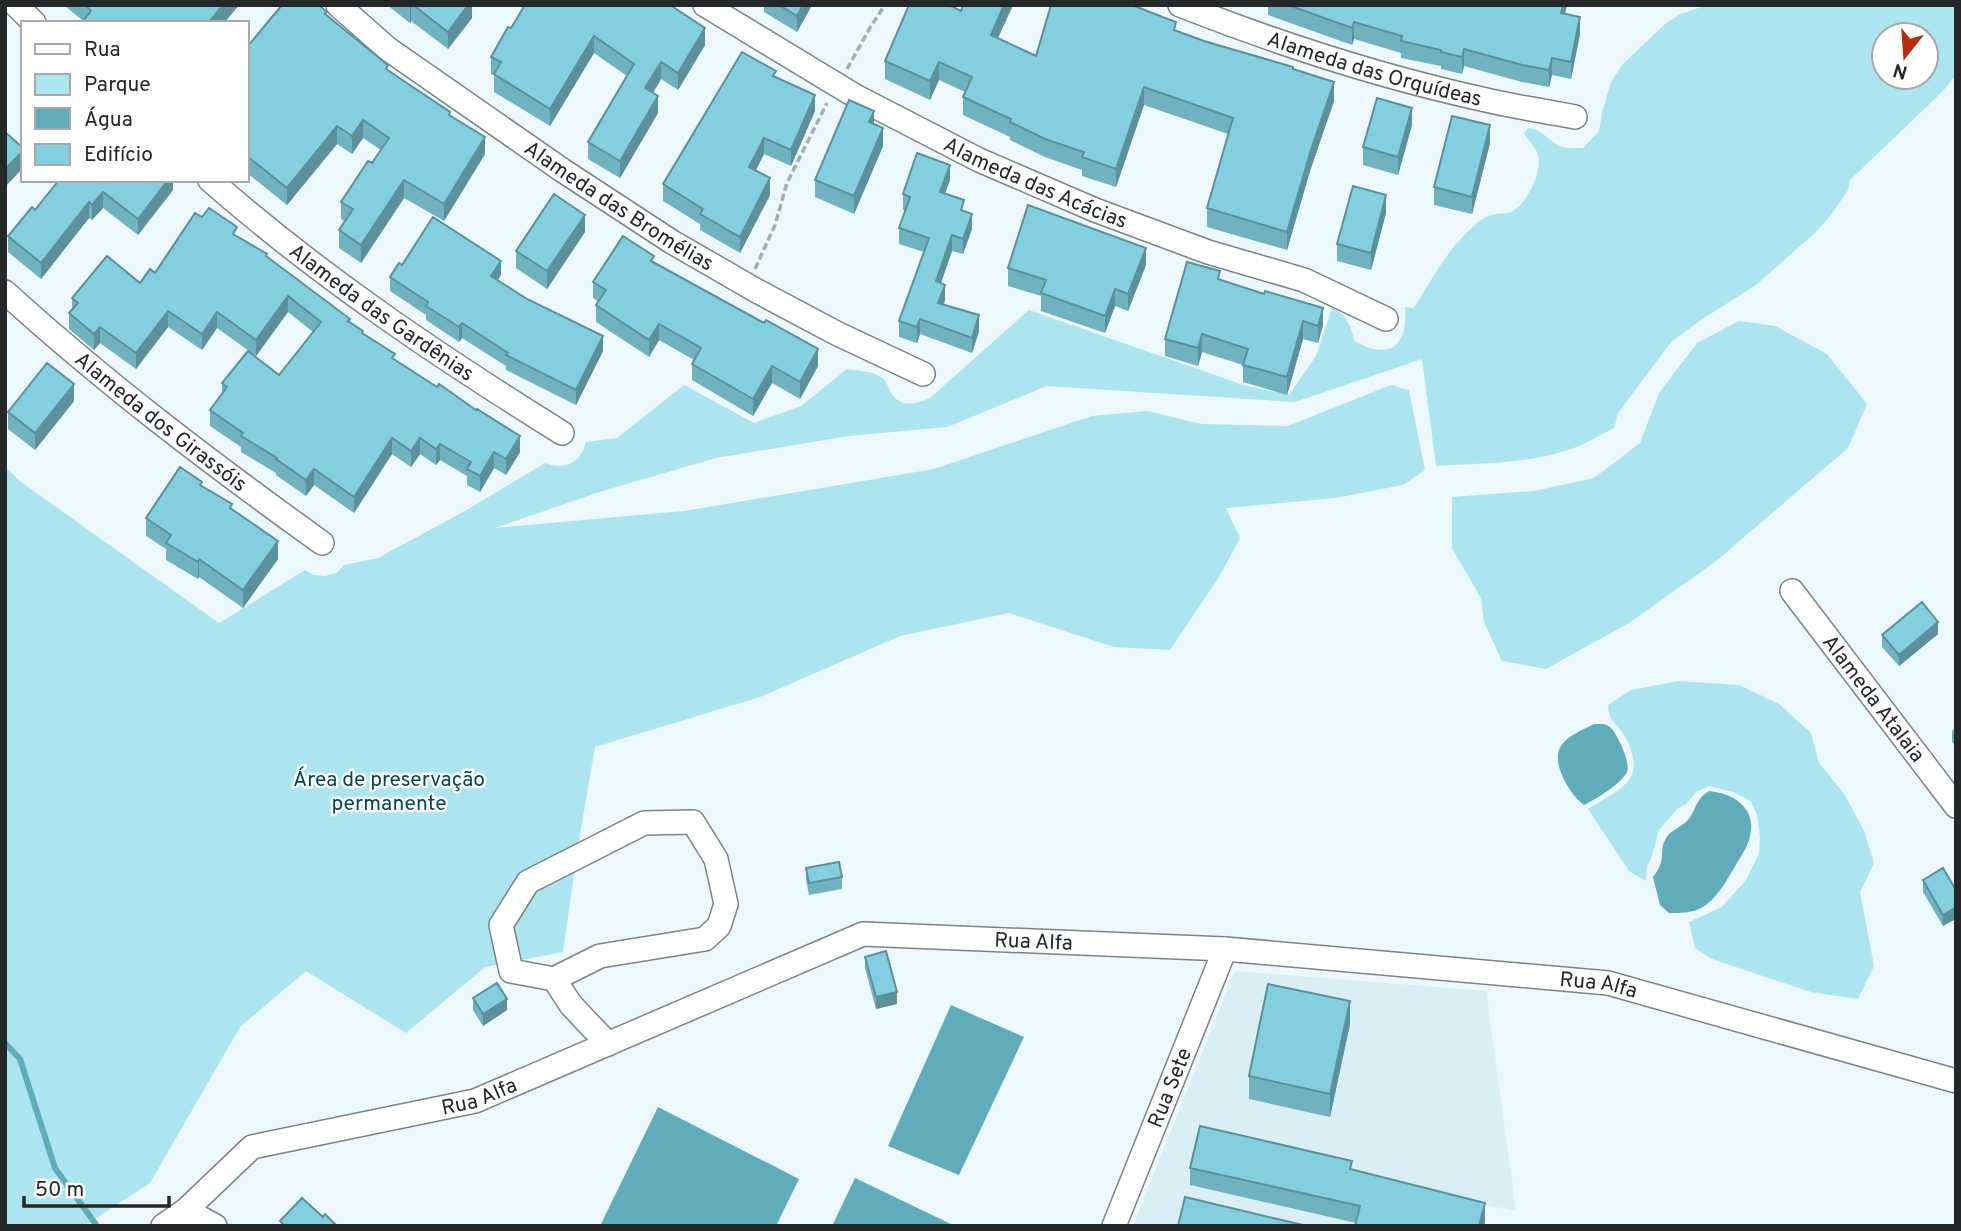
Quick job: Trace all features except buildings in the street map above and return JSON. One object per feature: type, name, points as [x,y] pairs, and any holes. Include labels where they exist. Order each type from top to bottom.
[{"type":"street","points":[[16,5],[32,21]]},
{"type":"street","name":"Alameda das Bromélias","points":[[338,5],[388,48],[562,170],[672,242],[836,333],[923,374]]},
{"type":"street","name":"Alameda das Acácias","points":[[705,5],[837,85],[979,160],[1095,210],[1208,252],[1304,280],[1386,319]]},
{"type":"street","name":"Alameda das Orquídeas","points":[[1180,5],[1301,50],[1405,80],[1487,100],[1575,117]]},
{"type":"street","name":"Alameda das Gardênias","points":[[212,182],[304,257],[391,320],[468,374],[562,433]]},
{"type":"street","name":"Alameda dos Girassóis","points":[[5,292],[76,356],[173,433],[322,543]]},
{"type":"street","name":"Alameda Atalaia","points":[[1792,591],[1956,806]]},
{"type":"street","points":[[554,979],[600,956],[705,940],[719,926],[726,904],[716,859],[693,822],[644,824],[528,882],[501,925],[512,971],[554,979],[571,1005],[608,1044]]},
{"type":"street","name":"Rua Alfa","points":[[163,1226],[186,1210],[252,1147],[475,1101],[863,934],[1225,949],[1608,983],[1956,1081]]},
{"type":"street","name":"Rua Sete","points":[[1114,1226],[1225,949]]},
{"type":"street","points":[[186,1210],[215,1226]]},
{"type":"path","points":[[746,285],[762,257],[787,183],[811,133],[885,5]]},
{"type":"shaded area","points":[[1235,971],[1486,991],[1516,1211],[1365,1180],[1354,1226],[1133,1226]]},
{"type":"green space","name":"Área de preservação permanente","points":[[1707,5],[1956,5],[1956,75],[1942,92],[1850,180],[1848,190],[1815,233],[1756,285],[1671,342],[1618,413],[1614,428],[1577,447],[1538,458],[1436,466],[1422,359],[1295,402],[1047,386],[947,427],[849,436],[716,458],[599,492],[495,528],[684,511],[934,469],[1092,416],[1147,411],[1202,424],[1288,426],[1391,385],[1409,390],[1425,470],[1403,485],[1335,498],[1226,508],[1240,538],[1219,577],[1170,650],[1114,647],[1009,613],[900,636],[760,697],[595,747],[563,952],[485,967],[406,1033],[306,971],[240,1027],[150,1183],[84,1226],[5,1226],[5,467],[21,482],[219,623],[305,570],[314,575],[325,576],[337,573],[344,565],[378,558],[465,511],[545,463],[559,466],[571,463],[580,455],[586,442],[617,438],[684,385],[754,423],[801,406],[847,369],[877,375],[903,403],[919,402],[930,398],[1029,310],[1243,385],[1289,395],[1316,356],[1332,308],[1345,317],[1355,341],[1378,350],[1394,346],[1404,332],[1405,307],[1414,308],[1456,244],[1482,219],[1508,213],[1521,205],[1531,189],[1539,162],[1537,152],[1524,133],[1528,128],[1541,133],[1559,146],[1583,148],[1599,131],[1611,82],[1622,65],[1666,23],[1681,14]]},
{"type":"green space","points":[[1739,321],[1775,326],[1827,354],[1867,404],[1848,448],[1715,562],[1629,623],[1546,669],[1502,661],[1484,622],[1481,598],[1452,548],[1452,497],[1534,491],[1594,478],[1640,443],[1659,393],[1697,343]]},
{"type":"green space","points":[[1679,681],[1739,685],[1779,704],[1811,733],[1819,763],[1845,795],[1864,831],[1874,863],[1860,892],[1874,966],[1858,999],[1811,992],[1712,959],[1695,948],[1689,922],[1722,907],[1746,880],[1759,854],[1757,815],[1751,801],[1733,792],[1709,786],[1696,792],[1659,830],[1647,866],[1646,881],[1629,871],[1588,809],[1616,792],[1632,775],[1633,756],[1629,744],[1611,718],[1608,705],[1631,690]]},
{"type":"water","points":[[1594,724],[1606,725],[1613,730],[1623,748],[1628,768],[1614,786],[1584,805],[1563,778],[1558,753],[1567,739]]},
{"type":"water","points":[[1709,791],[1727,795],[1746,810],[1751,826],[1749,840],[1727,880],[1711,901],[1693,911],[1669,913],[1660,905],[1653,877],[1660,864],[1664,843],[1669,834],[1686,822],[1701,798]]},
{"type":"water","points":[[951,1005],[1024,1037],[959,1175],[888,1146]]},
{"type":"water","points":[[658,1107],[799,1179],[776,1226],[600,1226]]},
{"type":"water","points":[[855,1178],[955,1226],[832,1226]]},
{"type":"waterway","points":[[5,1043],[20,1059],[55,1168],[97,1226]]}]
